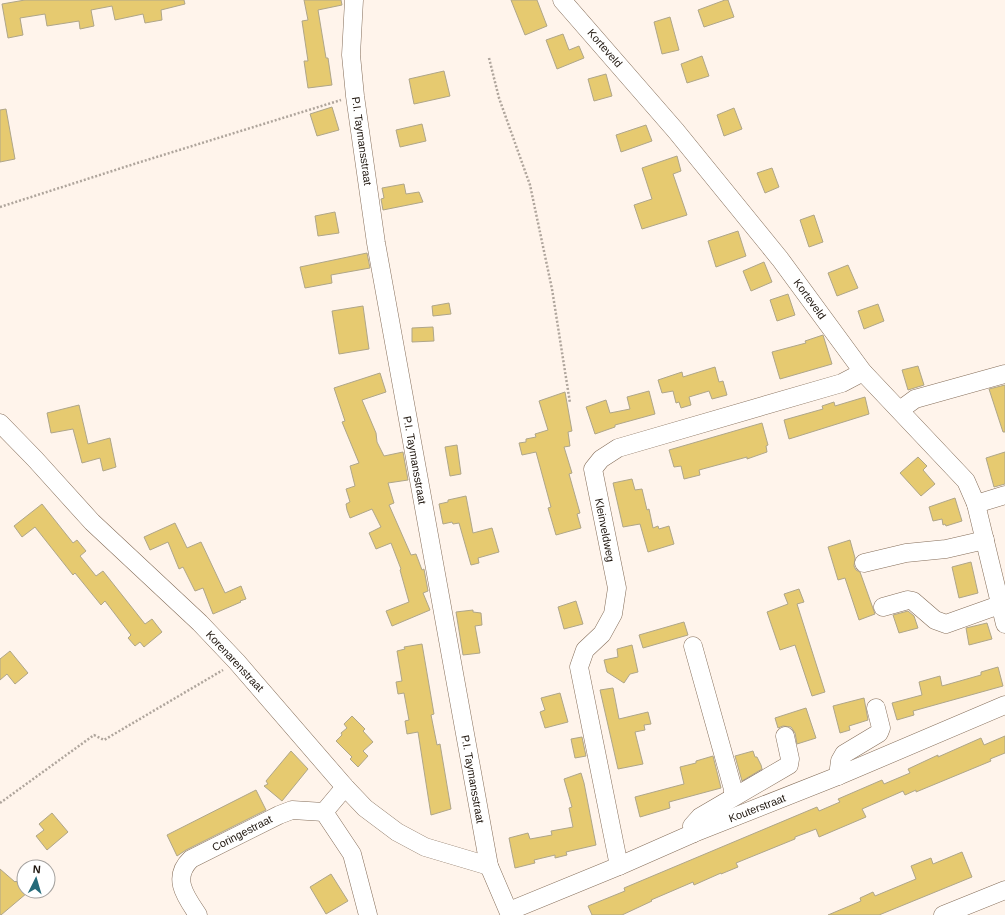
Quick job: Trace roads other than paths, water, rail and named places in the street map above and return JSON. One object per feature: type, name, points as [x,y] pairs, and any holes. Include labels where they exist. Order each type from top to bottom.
[{"type":"street","name":"P.I. Taymansstraat","points":[[354,0],[351,55],[355,96],[376,243],[489,866],[509,913]]},
{"type":"street","name":"Korteveld","points":[[562,0],[676,132],[780,260],[863,372],[966,481],[976,504],[1003,604],[1005,624]]},
{"type":"street","name":"Kleinveldweg","points":[[619,866],[579,667],[585,650],[602,634],[613,614],[617,588],[593,469],[601,460],[618,448],[842,383],[863,372]]},
{"type":"street","points":[[900,410],[915,399],[1005,374]]},
{"type":"street","name":"Korenarenstraat","points":[[0,423],[92,522],[200,623],[237,662],[365,808],[397,832],[425,847],[489,866]]},
{"type":"street","points":[[976,504],[1005,495]]},
{"type":"street","points":[[864,563],[906,553],[946,549],[985,540]]},
{"type":"street","points":[[883,607],[913,600],[935,620],[946,624],[1003,604]]},
{"type":"street","points":[[693,646],[733,789],[733,797]]},
{"type":"street","name":"Kouterstraat","points":[[509,913],[694,833],[838,776],[1005,705]]},
{"type":"street","points":[[838,776],[840,761],[844,754],[879,733],[881,728],[876,708]]},
{"type":"street","points":[[694,833],[692,826],[700,817],[789,765],[790,759],[785,736]]},
{"type":"street","points":[[345,787],[324,812],[352,854],[368,915]]},
{"type":"street","name":"Coringestraat","points":[[198,915],[184,893],[182,886],[182,874],[190,859],[292,810],[324,812]]},
{"type":"street","points":[[943,915],[1005,890]]}]
